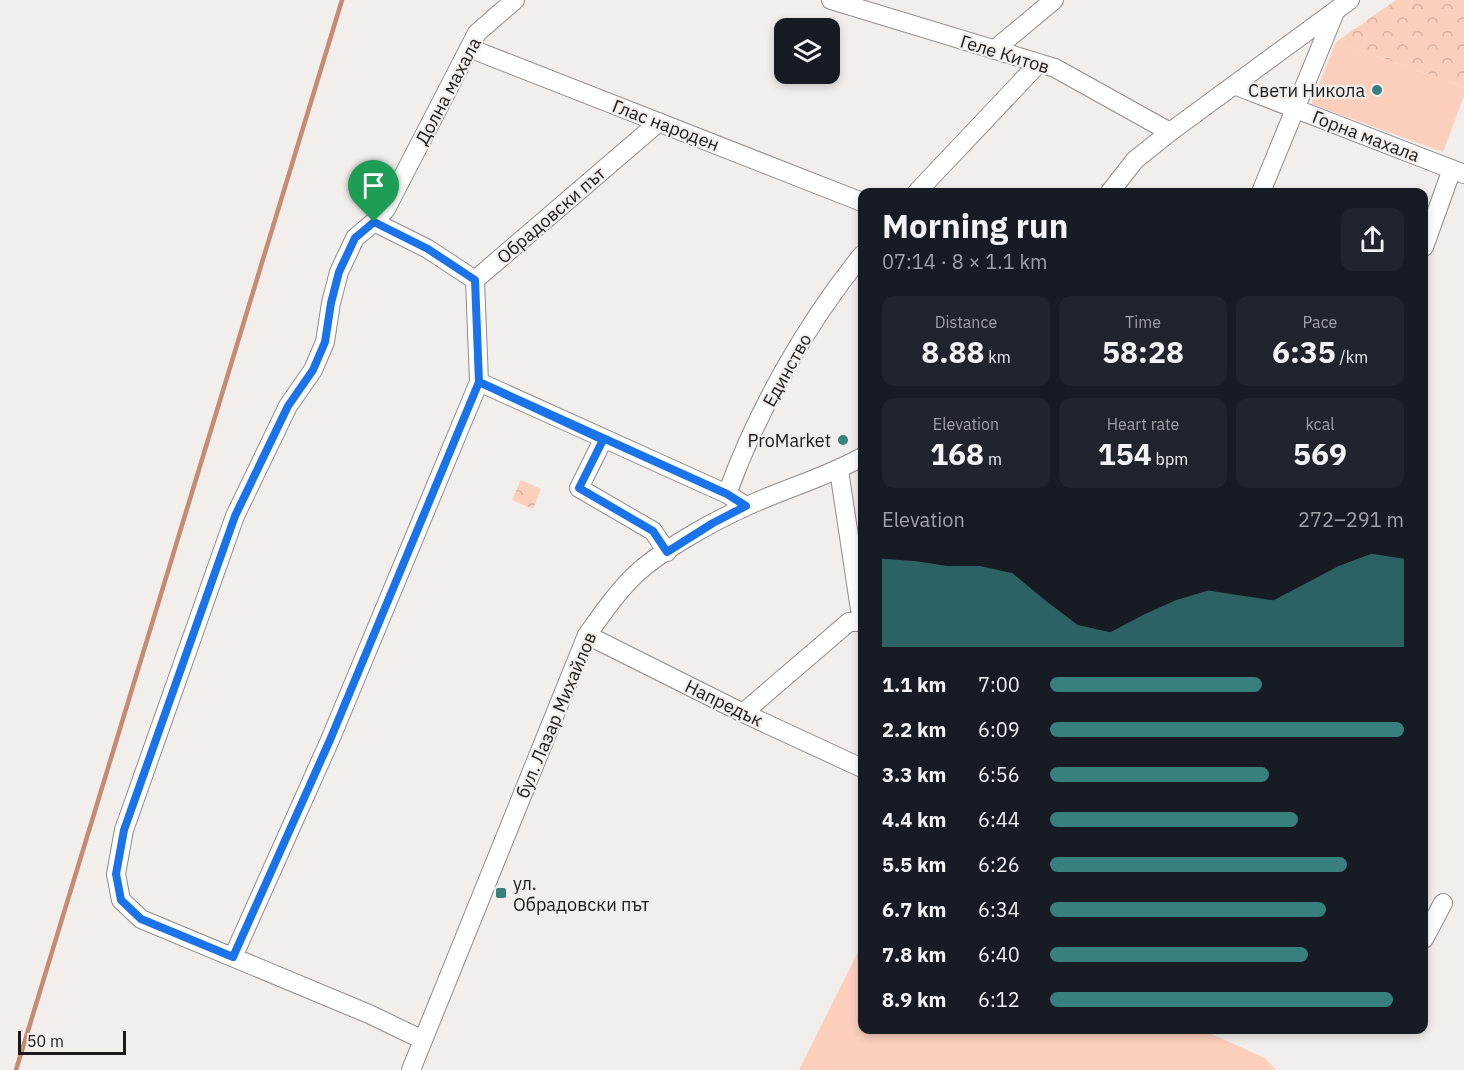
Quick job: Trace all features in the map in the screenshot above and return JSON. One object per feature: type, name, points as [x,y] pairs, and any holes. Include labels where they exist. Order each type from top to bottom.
[{"type":"street","name":"Долна махала","points":[[423,1041],[369,1014],[141,919],[121,900],[116,874],[124,830],[235,516],[288,406],[313,370],[325,342],[339,272],[355,238],[386,208],[477,33],[515,0]]},
{"type":"street","name":"Геле Китов","points":[[831,0],[1055,68],[1170,132]]},
{"type":"street","points":[[994,50],[1054,0]]},
{"type":"street","points":[[1113,188],[1135,160],[1170,132],[1350,0]]},
{"type":"street","points":[[1263,188],[1335,12]]},
{"type":"street","name":"Глас народен","points":[[470,48],[858,200]]},
{"type":"street","points":[[920,188],[1039,63]]},
{"type":"street","name":"Горна махала","points":[[1234,85],[1458,172]]},
{"type":"street","name":"Обрадовски път","points":[[475,280],[659,122]]},
{"type":"street","points":[[1428,238],[1458,172]]},
{"type":"street","points":[[233,957],[330,740],[479,382],[475,280],[428,249],[374,222]]},
{"type":"street","name":"Единство","points":[[727,494],[740,458],[798,346],[858,260]]},
{"type":"street","points":[[479,382],[603,440],[727,494],[746,506]]},
{"type":"street","points":[[603,440],[579,488],[653,531],[667,552]]},
{"type":"street","name":"бул. Лазар Михайлов","points":[[411,1070],[587,635],[609,603],[636,574],[713,523],[746,506],[839,470],[858,459]]},
{"type":"street","points":[[839,470],[858,596]]},
{"type":"street","points":[[743,713],[849,622],[858,623]]},
{"type":"street","name":"Напредък","points":[[587,635],[743,713],[858,766]]},
{"type":"street","points":[[1428,931],[1443,903]]},
{"type":"green space","points":[[1396,0],[1464,0],[1464,87],[1336,42]]},
{"type":"green space","points":[[1336,42],[1464,87],[1464,96],[1443,152],[1311,104]]},
{"type":"green space","points":[[521,480],[541,489],[533,509],[512,500]]},
{"type":"green space","points":[[858,952],[858,1034],[1211,1034],[1265,1058],[1276,1070],[799,1070]]},
{"type":"waterway","points":[[16,1070],[342,0]]},
{"type":"place","name":"Свети Никола","points":[[1377,90]]},
{"type":"place","name":"ProMarket","points":[[843,440]]},
{"type":"place","name":"ул. Обрадовски път","points":[[501,893]]},
{"type":"route","points":[[374,222],[355,238],[339,272],[325,342],[313,370],[288,406],[235,516],[124,830],[116,874],[121,900],[141,919],[233,957],[330,740],[479,382],[603,440],[579,488],[653,531],[667,552],[713,523],[746,506],[727,494],[603,440],[541,411],[479,382],[475,280],[428,249],[374,222]]}]
